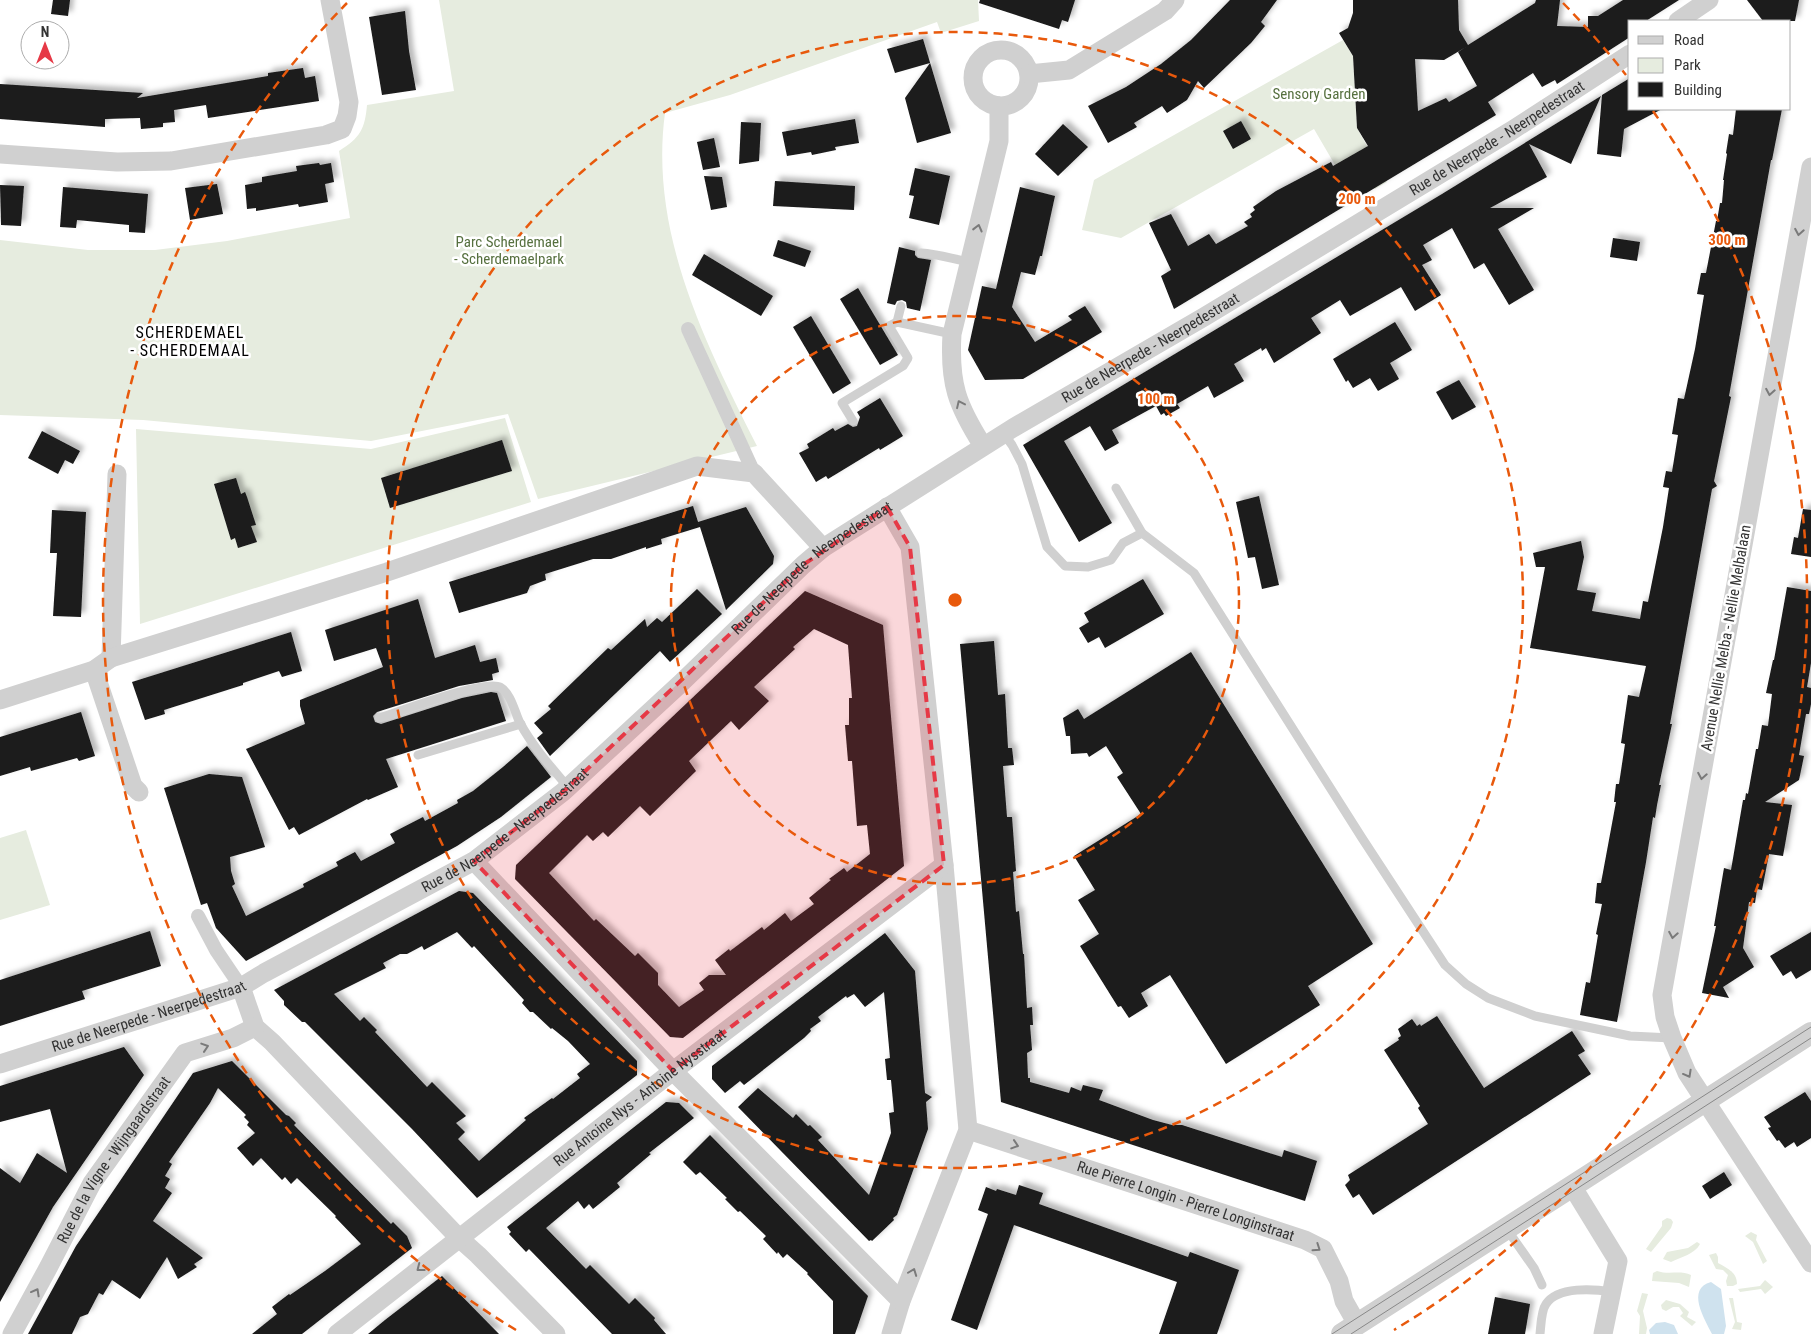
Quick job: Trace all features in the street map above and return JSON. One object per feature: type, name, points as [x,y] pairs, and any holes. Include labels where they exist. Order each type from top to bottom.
[{"type":"street","points":[[0,154],[117,162],[171,161],[326,135],[342,129],[348,116],[349,102],[330,0]]},
{"type":"street","points":[[1029,74],[1070,70],[1165,11],[1175,0]]},
{"type":"street","points":[[1680,20],[1710,0]]},
{"type":"street","points":[[996,50],[1011,51],[1023,60],[1029,74],[1028,86],[1022,97],[1012,104],[999,106],[984,100],[974,87],[973,70],[982,56],[996,50]]},
{"type":"street","name":"Rue de Neerpede - Neerpedestraat","points":[[0,1064],[242,987],[264,973],[474,861],[568,787],[823,548],[984,446],[1204,318],[1544,111],[1628,55]]},
{"type":"street","points":[[984,446],[970,425],[956,394],[950,360],[952,334],[1000,141],[999,106]]},
{"type":"street","name":"Avenue Nellie Melba - Nellie Melbalaan","points":[[1811,166],[1662,995],[1665,1017],[1687,1073],[1811,1263]]},
{"type":"street","points":[[688,329],[754,474],[823,548]]},
{"type":"street","points":[[0,700],[94,670],[111,658],[387,572],[697,466],[754,474]]},
{"type":"street","points":[[111,658],[117,474]]},
{"type":"street","points":[[888,507],[910,547],[944,865],[968,1130],[901,1301],[891,1334]]},
{"type":"street","points":[[94,670],[134,786],[139,792]]},
{"type":"street","points":[[474,861],[673,1071],[901,1301]]},
{"type":"street","name":"Rue Antoine Nys - Antoine Nysstraat","points":[[337,1334],[673,1071],[944,865]]},
{"type":"street","points":[[198,916],[216,950],[242,987],[256,1027],[459,1238],[556,1334]]},
{"type":"street","name":"Rue de la Vigne - Wijngaardstraat","points":[[12,1334],[48,1270],[92,1183],[185,1053],[234,1038],[256,1027]]},
{"type":"street","points":[[1349,1329],[1811,1032]]},
{"type":"street","name":"Rue Pierre Longin - Pierre Longinstraat","points":[[968,1130],[1306,1240],[1323,1249],[1339,1281],[1349,1329]]},
{"type":"street","points":[[1572,1186],[1618,1261],[1603,1334]]},
{"type":"lane","points":[[921,253],[935,254],[945,258],[970,262]]},
{"type":"lane","points":[[897,322],[901,306]]},
{"type":"lane","points":[[853,421],[842,403],[903,366],[908,358],[890,326],[897,322],[952,334]]},
{"type":"lane","points":[[1004,434],[1022,464],[1047,547],[1065,566],[1088,567],[1111,560],[1123,543],[1142,533]]},
{"type":"lane","points":[[1116,488],[1142,533],[1194,573],[1445,965],[1466,984],[1488,998],[1535,1016],[1630,1036],[1672,1038]]},
{"type":"lane","points":[[380,718],[472,688],[489,685],[499,686],[506,692],[521,724],[537,751],[568,787]]},
{"type":"lane","points":[[418,755],[521,724]]},
{"type":"lane","points":[[1506,1228],[1534,1268],[1542,1285]]},
{"type":"lane","points":[[1540,1334],[1545,1305],[1553,1296],[1589,1288],[1612,1292]]},
{"type":"highlighted area","points":[[887,507],[910,547],[944,865],[673,1071],[474,861],[563,792],[803,565]]},
{"type":"green space","name":"Parc Scherdemael - Scherdemaelpark","points":[[439,0],[978,0],[979,21],[941,33],[937,22],[730,95],[665,113],[662,157],[665,201],[673,244],[701,327],[718,367],[757,446],[538,499],[508,414],[371,441],[143,420],[0,415],[0,240],[88,250],[155,250],[227,241],[350,218],[339,151],[357,137],[363,127],[367,105],[454,91]]},
{"type":"green space","name":"Sensory Garden","points":[[1343,40],[1353,56],[1357,128],[1387,182],[1375,189],[1371,182],[1335,165],[1314,129],[1121,238],[1082,230],[1094,180]]},
{"type":"green space","points":[[505,418],[531,502],[140,624],[136,429],[371,449]]},
{"type":"green space","points":[[26,830],[50,905],[0,920],[0,838]]},
{"type":"green space","points":[[1667,1218],[1673,1222],[1671,1228],[1651,1252],[1646,1249],[1662,1226],[1662,1221]]},
{"type":"green space","points":[[1751,1232],[1757,1235],[1756,1240],[1767,1261],[1763,1264],[1753,1242],[1745,1236]]},
{"type":"green space","points":[[1697,1242],[1700,1244],[1698,1247],[1687,1255],[1671,1262],[1663,1259],[1667,1252],[1688,1248]]},
{"type":"green space","points":[[1716,1253],[1718,1263],[1733,1273],[1737,1284],[1727,1286],[1728,1275],[1723,1270],[1716,1269],[1709,1255]]},
{"type":"green space","points":[[1657,1271],[1691,1275],[1689,1287],[1679,1283],[1652,1281],[1653,1273]]},
{"type":"green space","points":[[1765,1280],[1773,1287],[1765,1294],[1761,1289],[1740,1292],[1738,1289],[1760,1286]]},
{"type":"green space","points":[[1642,1293],[1648,1294],[1643,1311],[1647,1328],[1646,1334],[1639,1334],[1640,1316],[1637,1311]]},
{"type":"green space","points":[[1729,1298],[1733,1298],[1737,1322],[1742,1323],[1741,1330],[1732,1329],[1735,1322]]},
{"type":"green space","points":[[1666,1300],[1680,1304],[1689,1312],[1687,1317],[1696,1322],[1692,1326],[1680,1316],[1683,1313],[1679,1307],[1673,1307],[1666,1311],[1662,1309],[1661,1305]]},
{"type":"water","points":[[1711,1282],[1721,1289],[1726,1326],[1724,1334],[1712,1334],[1699,1305],[1699,1291]]},
{"type":"water","points":[[1665,1322],[1674,1325],[1678,1334],[1650,1334],[1649,1330],[1656,1323]]},
{"type":"building","points":[[53,0],[70,0],[68,16],[51,14]]},
{"type":"building","points":[[980,0],[1075,0],[1068,22],[1062,20],[1059,29],[979,3]]},
{"type":"building","points":[[1230,0],[1277,0],[1261,22],[1265,26],[1251,43],[1204,88],[1198,81],[1187,100],[1167,113],[1162,106],[1134,123],[1137,127],[1108,143],[1088,106],[1126,87],[1161,64],[1191,40]]},
{"type":"building","points":[[1353,0],[1458,0],[1459,30],[1468,45],[1535,3],[1536,0],[1560,0],[1557,26],[1588,27],[1588,16],[1598,16],[1623,0],[1679,0],[1648,20],[1628,20],[1628,38],[1557,84],[1555,80],[1542,87],[1533,73],[1488,102],[1496,115],[1174,309],[1161,276],[1171,270],[1149,223],[1171,214],[1188,246],[1209,234],[1216,244],[1248,226],[1244,222],[1252,217],[1250,214],[1255,210],[1253,207],[1276,191],[1331,162],[1333,166],[1368,146],[1357,128],[1353,56],[1339,33],[1348,28],[1353,13]],"holes":[[[1466,47],[1458,52],[1477,86],[1449,102],[1446,98],[1418,111],[1415,59],[1444,60]]]},
{"type":"building","points":[[1747,0],[1799,0],[1795,21],[1762,20]]},
{"type":"building","points":[[405,11],[409,51],[416,90],[382,95],[369,17]]},
{"type":"building","points":[[923,39],[951,133],[917,143],[905,98],[930,63],[895,73],[887,49]]},
{"type":"building","points":[[303,68],[305,78],[315,76],[319,101],[208,118],[206,105],[174,110],[175,122],[163,123],[163,127],[141,129],[140,118],[105,119],[105,127],[0,119],[0,84],[143,93],[137,98],[268,76],[268,73]]},
{"type":"building","points":[[1628,79],[1628,110],[1660,110],[1624,129],[1621,157],[1597,154],[1602,95]]},
{"type":"building","points":[[1601,96],[1571,164],[1529,144],[1547,177],[1490,208],[1534,208],[1498,229],[1534,290],[1509,305],[1484,263],[1474,269],[1452,228],[1423,245],[1432,260],[1422,265],[1441,295],[1415,311],[1401,287],[1350,316],[1340,300],[1311,318],[1321,333],[1274,363],[1266,348],[1262,351],[1261,348],[1234,364],[1244,381],[1214,398],[1208,386],[1177,404],[1180,408],[1166,416],[1164,413],[1161,415],[1156,406],[1112,430],[1119,443],[1105,451],[1090,426],[1064,441],[1112,523],[1079,542],[1023,445],[1442,194]]},
{"type":"building","points":[[1736,110],[1782,110],[1771,160],[1729,396],[1731,397],[1714,481],[1717,486],[1712,489],[1670,724],[1672,724],[1659,785],[1661,785],[1655,818],[1653,817],[1617,1022],[1580,1015],[1586,982],[1590,983],[1598,935],[1596,934],[1602,904],[1595,903],[1597,883],[1601,883],[1616,802],[1614,802],[1616,784],[1619,784],[1625,744],[1621,743],[1628,695],[1639,697],[1646,666],[1530,648],[1545,567],[1536,567],[1533,553],[1581,541],[1584,557],[1577,590],[1596,593],[1592,611],[1640,619],[1643,601],[1648,602],[1663,527],[1669,488],[1663,487],[1666,471],[1672,472],[1678,435],[1672,434],[1678,398],[1684,399],[1695,349],[1704,295],[1697,294],[1701,273],[1706,273],[1720,203],[1722,203],[1729,134],[1733,135]]},
{"type":"building","points":[[855,119],[859,143],[835,147],[836,150],[812,155],[811,152],[787,156],[782,132]]},
{"type":"building","points":[[1241,121],[1251,139],[1233,149],[1223,131]]},
{"type":"building","points":[[741,122],[761,123],[759,161],[739,164]]},
{"type":"building","points":[[1063,124],[1088,147],[1058,176],[1035,154]]},
{"type":"building","points":[[714,138],[720,167],[703,170],[697,142]]},
{"type":"building","points":[[319,163],[320,165],[331,163],[334,182],[325,184],[328,202],[299,207],[298,204],[256,211],[256,208],[247,209],[245,185],[262,182],[262,177],[297,171],[296,166]]},
{"type":"building","points":[[915,168],[950,176],[939,225],[909,218],[914,196],[909,195]]},
{"type":"building","points":[[704,176],[722,177],[727,207],[711,210]]},
{"type":"building","points":[[775,181],[855,186],[854,210],[773,206]]},
{"type":"building","points":[[217,184],[223,214],[190,220],[185,188]]},
{"type":"building","points":[[0,185],[24,186],[21,226],[1,225]]},
{"type":"building","points":[[63,187],[148,194],[145,233],[129,232],[129,225],[77,220],[76,228],[60,227]]},
{"type":"building","points":[[1020,187],[1055,196],[1042,256],[1040,256],[1035,275],[1021,272],[1012,307],[1035,342],[1072,320],[1068,316],[1085,306],[1102,332],[1023,379],[985,380],[968,350],[982,286],[996,289]]},
{"type":"building","points":[[1613,238],[1640,242],[1637,261],[1610,257]]},
{"type":"building","points":[[778,240],[811,251],[805,267],[773,256]]},
{"type":"building","points":[[899,247],[915,251],[915,255],[918,258],[931,260],[920,311],[907,308],[906,302],[902,300],[897,301],[895,305],[887,303]]},
{"type":"building","points":[[704,254],[773,296],[761,316],[692,275]]},
{"type":"building","points":[[858,288],[898,355],[880,365],[840,299]]},
{"type":"building","points":[[811,316],[851,383],[833,394],[793,327]]},
{"type":"building","points":[[1395,322],[1412,350],[1390,363],[1399,379],[1378,391],[1370,378],[1353,388],[1348,380],[1346,382],[1333,359]]},
{"type":"building","points":[[1459,380],[1476,407],[1452,420],[1436,392]]},
{"type":"building","points":[[880,398],[903,436],[880,450],[879,448],[828,479],[826,476],[816,482],[799,453],[809,448],[807,444],[833,428],[835,431],[848,424],[853,427],[857,426],[860,417],[857,412]]},
{"type":"building","points":[[42,431],[80,451],[73,464],[65,460],[58,474],[28,458]]},
{"type":"building","points":[[502,440],[512,471],[390,508],[381,478]]},
{"type":"building","points":[[236,478],[241,494],[245,492],[247,497],[256,525],[251,526],[257,542],[238,548],[235,538],[231,540],[214,484]]},
{"type":"building","points":[[1259,496],[1279,585],[1262,589],[1255,557],[1248,558],[1236,502]]},
{"type":"building","points":[[693,506],[698,522],[746,507],[774,556],[773,564],[726,610],[700,527],[661,539],[662,544],[646,549],[646,547],[611,559],[593,559],[545,574],[546,580],[530,586],[527,593],[459,613],[449,582]]},
{"type":"building","points":[[1803,509],[1811,510],[1811,557],[1791,554],[1794,537],[1798,538]]},
{"type":"building","points":[[52,510],[86,512],[81,617],[53,616],[57,553],[50,553]]},
{"type":"building","points":[[1143,579],[1164,614],[1105,648],[1099,637],[1088,643],[1079,628],[1089,622],[1084,613]]},
{"type":"building","points":[[1787,587],[1811,591],[1811,663],[1807,687],[1811,688],[1811,704],[1809,714],[1806,714],[1799,755],[1804,756],[1799,780],[1765,802],[1792,805],[1783,856],[1769,854],[1762,890],[1757,889],[1755,903],[1749,902],[1743,948],[1754,967],[1723,987],[1729,998],[1702,993],[1716,926],[1714,926],[1724,868],[1731,870],[1743,800],[1745,800],[1746,793],[1748,794],[1762,725],[1768,726],[1772,694],[1766,693]]},
{"type":"building","points":[[697,589],[722,614],[670,662],[660,651],[550,756],[537,738],[543,733],[534,723],[551,709],[548,706],[608,648],[611,650],[645,619],[647,627],[657,618],[662,622]]},
{"type":"building","points":[[805,591],[883,625],[904,866],[683,1038],[670,1037],[515,879],[516,865]],"holes":[[[814,629],[848,645],[852,698],[849,698],[849,725],[845,725],[848,761],[852,761],[857,826],[867,825],[870,854],[847,872],[844,868],[829,879],[831,880],[809,898],[814,904],[791,921],[785,913],[764,930],[762,927],[715,960],[726,975],[709,975],[699,983],[704,990],[679,1007],[658,985],[658,973],[638,953],[635,956],[596,919],[594,921],[549,873],[587,835],[593,841],[603,832],[608,837],[640,806],[650,816],[696,771],[689,761],[731,721],[739,730],[769,701],[754,687],[795,649],[793,647]]]},
{"type":"building","points":[[418,599],[435,658],[475,645],[480,662],[496,658],[499,672],[492,674],[493,680],[459,686],[377,712],[373,716],[375,722],[381,724],[462,698],[491,692],[497,693],[506,721],[386,759],[398,787],[367,799],[299,835],[294,827],[289,830],[246,749],[305,724],[300,700],[383,667],[376,648],[334,661],[325,630]]},
{"type":"building","points":[[291,632],[302,671],[282,677],[279,671],[243,683],[243,685],[164,710],[165,714],[145,720],[132,682]]},
{"type":"building","points":[[994,641],[998,695],[1005,694],[1008,748],[1012,748],[1014,765],[1003,766],[1007,817],[1012,817],[1016,871],[1013,872],[1016,912],[1019,911],[1024,954],[1027,1008],[1032,1007],[1033,1025],[1030,1025],[1032,1050],[1027,1053],[1028,1078],[1030,1078],[1030,1082],[1069,1093],[1071,1087],[1081,1091],[1083,1085],[1103,1090],[1099,1100],[1153,1120],[1172,1125],[1182,1125],[1282,1157],[1284,1150],[1317,1161],[1305,1201],[1001,1102],[960,644]]},
{"type":"building","points":[[1191,652],[1373,944],[1308,986],[1320,1005],[1226,1064],[1170,975],[1141,993],[1148,1006],[1129,1018],[1121,1006],[1118,1007],[1080,946],[1099,934],[1078,900],[1095,890],[1074,856],[1141,814],[1117,777],[1123,773],[1106,746],[1089,757],[1087,753],[1071,754],[1070,736],[1066,736],[1063,718],[1078,709],[1084,719]]},
{"type":"building","points":[[81,712],[95,756],[79,761],[77,758],[31,771],[30,767],[0,776],[0,737]]},
{"type":"building","points":[[527,746],[551,777],[501,817],[457,846],[246,961],[216,928],[207,903],[201,905],[164,788],[209,774],[242,777],[265,847],[230,857],[231,871],[235,884],[232,886],[246,916],[304,887],[303,884],[338,866],[336,862],[355,852],[361,861],[395,843],[390,834],[423,817],[425,821],[458,803],[457,800],[473,791]]},
{"type":"building","points":[[459,891],[473,893],[637,1061],[637,1075],[477,1198],[412,1129],[305,1022],[302,1022],[284,1005],[284,1001],[274,990]],"holes":[[[457,932],[472,948],[474,946],[524,1000],[522,1003],[530,1012],[533,1012],[551,1029],[568,1041],[590,1064],[577,1074],[580,1078],[524,1118],[526,1120],[479,1161],[458,1139],[465,1132],[456,1123],[466,1116],[432,1082],[427,1087],[375,1032],[377,1030],[364,1017],[360,1021],[334,994],[386,968],[383,963],[400,954],[407,954],[422,946],[424,950]]]},
{"type":"building","points":[[150,931],[161,966],[82,991],[85,999],[0,1026],[0,980]]},
{"type":"building","points":[[1811,932],[1811,970],[1796,979],[1791,971],[1783,976],[1770,956]]},
{"type":"building","points":[[885,933],[915,971],[925,1093],[932,1097],[926,1102],[928,1129],[897,1215],[872,1241],[869,1241],[738,1107],[758,1088],[793,1118],[796,1114],[808,1126],[810,1125],[822,1137],[818,1140],[869,1195],[891,1133],[889,1113],[894,1112],[891,1080],[887,1080],[885,1059],[890,1058],[884,992],[865,1007],[854,994],[847,998],[846,996],[818,1017],[821,1021],[810,1029],[811,1031],[804,1038],[744,1085],[740,1081],[725,1093],[712,1079],[712,1066]]},
{"type":"building","points":[[1437,1016],[1484,1088],[1572,1031],[1585,1051],[1578,1055],[1591,1074],[1373,1215],[1359,1194],[1353,1198],[1345,1185],[1350,1180],[1348,1175],[1428,1124],[1418,1108],[1420,1106],[1384,1050],[1399,1040],[1398,1038],[1401,1036],[1398,1029],[1412,1019],[1417,1026],[1420,1024],[1421,1026]]},
{"type":"building","points":[[124,1047],[144,1075],[53,1207],[0,1302],[0,1168],[20,1183],[37,1153],[67,1173],[50,1109],[0,1122],[0,1086]]},
{"type":"building","points":[[232,1061],[296,1123],[294,1125],[391,1224],[393,1222],[407,1236],[412,1248],[302,1334],[252,1334],[277,1314],[272,1307],[361,1244],[336,1216],[297,1178],[291,1184],[285,1177],[282,1180],[261,1158],[253,1166],[237,1148],[255,1133],[247,1125],[249,1122],[244,1117],[246,1115],[218,1088],[210,1103],[169,1162],[172,1164],[165,1176],[170,1179],[165,1188],[172,1193],[153,1221],[203,1258],[194,1264],[197,1267],[178,1279],[167,1257],[140,1299],[112,1280],[103,1295],[99,1293],[88,1314],[80,1317],[72,1334],[28,1334],[76,1246],[193,1073]]},
{"type":"building","points":[[1805,1092],[1811,1101],[1811,1138],[1797,1147],[1794,1142],[1785,1148],[1779,1140],[1777,1141],[1768,1128],[1771,1127],[1764,1117]]},
{"type":"building","points":[[666,1102],[679,1103],[694,1118],[649,1153],[651,1154],[617,1183],[620,1187],[593,1209],[589,1204],[584,1209],[578,1201],[546,1228],[586,1269],[590,1265],[629,1304],[635,1298],[655,1318],[654,1320],[666,1334],[612,1334],[529,1249],[526,1252],[509,1234],[511,1232],[507,1227]]},
{"type":"building","points":[[710,1135],[868,1296],[855,1334],[833,1334],[833,1301],[808,1273],[787,1254],[783,1258],[778,1252],[777,1254],[763,1239],[766,1236],[740,1211],[738,1212],[725,1199],[727,1198],[700,1172],[696,1175],[683,1162]]},
{"type":"building","points":[[1724,1172],[1732,1185],[1710,1199],[1702,1186]]},
{"type":"building","points":[[1019,1185],[1043,1193],[1039,1204],[1188,1257],[1190,1252],[1239,1270],[1217,1334],[1159,1334],[1177,1282],[1014,1225],[977,1330],[951,1320],[988,1214],[978,1210],[986,1187],[1016,1195]]},
{"type":"building","points":[[442,1276],[499,1334],[368,1334],[385,1320]]},
{"type":"building","points":[[1495,1297],[1530,1304],[1525,1334],[1488,1334]]},
{"type":"tram line","points":[[1332,1334],[1811,1027]]},
{"type":"tram line","points":[[1351,1334],[1811,1038]]},
{"type":"district","name":"SCHERDEMAEL - SCHERDEMAAL","points":[[190,341]]}]
